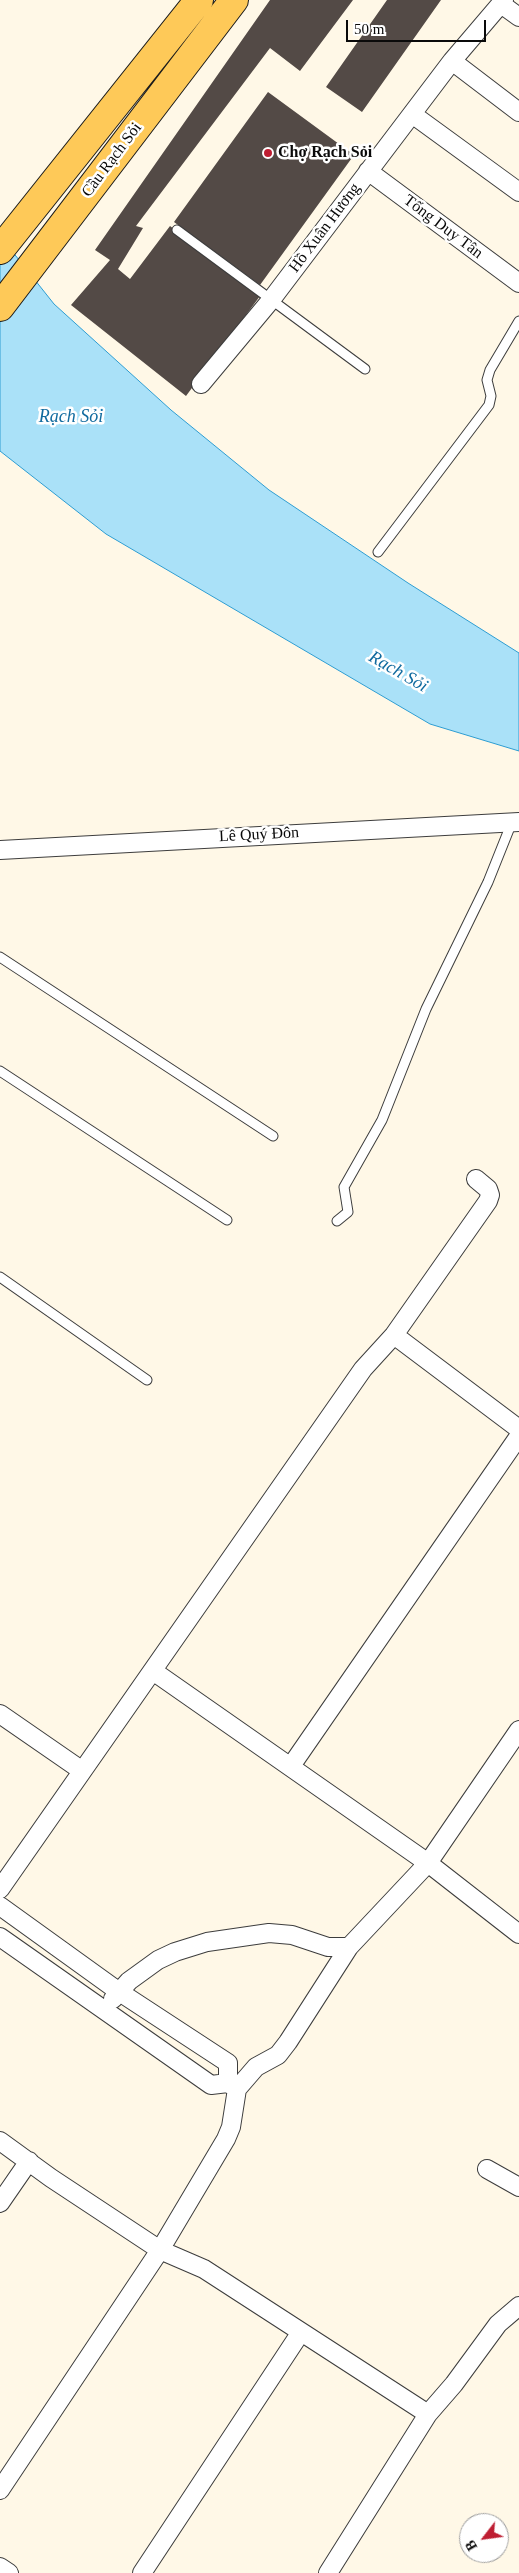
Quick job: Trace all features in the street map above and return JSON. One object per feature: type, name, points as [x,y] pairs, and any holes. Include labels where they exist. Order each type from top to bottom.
[{"type":"main road","name":"Cầu Rạch Sỏi","points":[[0,250],[199,0]]},
{"type":"main road","name":"Cầu Rạch Sỏi","points":[[0,306],[229,7]]},
{"type":"street","points":[[502,2],[519,17]]},
{"type":"street","name":"Hồ Xuân Hương","points":[[201,384],[270,300],[452,61],[502,2]]},
{"type":"street","points":[[452,61],[519,112]]},
{"type":"street","points":[[412,114],[519,192]]},
{"type":"street","name":"Tống Duy Tân","points":[[368,171],[519,283]]},
{"type":"street","name":"Lê Quý Đôn","points":[[0,850],[516,822]]},
{"type":"street","points":[[0,1888],[37,1838],[81,1770],[363,1369],[394,1335],[488,1201],[490,1195],[488,1188],[476,1180]]},
{"type":"street","points":[[394,1335],[519,1429]]},
{"type":"street","points":[[292,1766],[519,1436]]},
{"type":"street","points":[[152,1671],[292,1766],[428,1863],[519,1934]]},
{"type":"street","points":[[0,1714],[81,1770]]},
{"type":"street","points":[[0,1937],[212,2085],[232,2086],[256,2067],[278,2055],[349,1947],[428,1863],[519,1730]]},
{"type":"street","points":[[0,1906],[118,1991],[228,2063],[232,2086],[231,2127],[226,2139],[160,2250],[0,2490]]},
{"type":"street","points":[[106,2010],[118,1991],[158,1960],[175,1952],[207,1942],[270,1933],[292,1935],[328,1946],[349,1947]]},
{"type":"street","points":[[0,2141],[160,2250],[204,2269],[428,2414]]},
{"type":"street","points":[[0,2203],[29,2162]]},
{"type":"street","points":[[487,2169],[519,2187]]},
{"type":"street","points":[[328,2573],[428,2414],[454,2384],[498,2324],[519,2306]]},
{"type":"street","points":[[142,2573],[301,2332]]},
{"type":"street","points":[[0,2566],[9,2573]]},
{"type":"lane","points":[[177,230],[365,369]]},
{"type":"lane","points":[[378,552],[489,405],[491,396],[487,380],[490,370],[519,321]]},
{"type":"lane","points":[[337,1221],[348,1209],[344,1187],[382,1120],[426,1009],[516,822]]},
{"type":"lane","points":[[0,957],[273,1136]]},
{"type":"lane","points":[[0,1071],[227,1220]]},
{"type":"lane","points":[[0,1277],[148,1380]]},
{"type":"water","name":"Rạch Sỏi","points":[[0,236],[54,304],[171,410],[269,490],[408,583],[519,653],[519,751],[430,724],[106,534],[0,451]]},
{"type":"building","points":[[270,0],[353,0],[300,71],[270,48],[136,226],[143,228],[118,269],[130,279],[170,226],[260,296],[186,396],[71,305],[110,260],[95,250]]},
{"type":"building","points":[[387,0],[441,0],[362,112],[326,87]]},
{"type":"building","points":[[268,92],[354,155],[260,285],[174,222]]},
{"type":"place","name":"Chợ Rạch Sỏi","points":[[268,153]]}]
